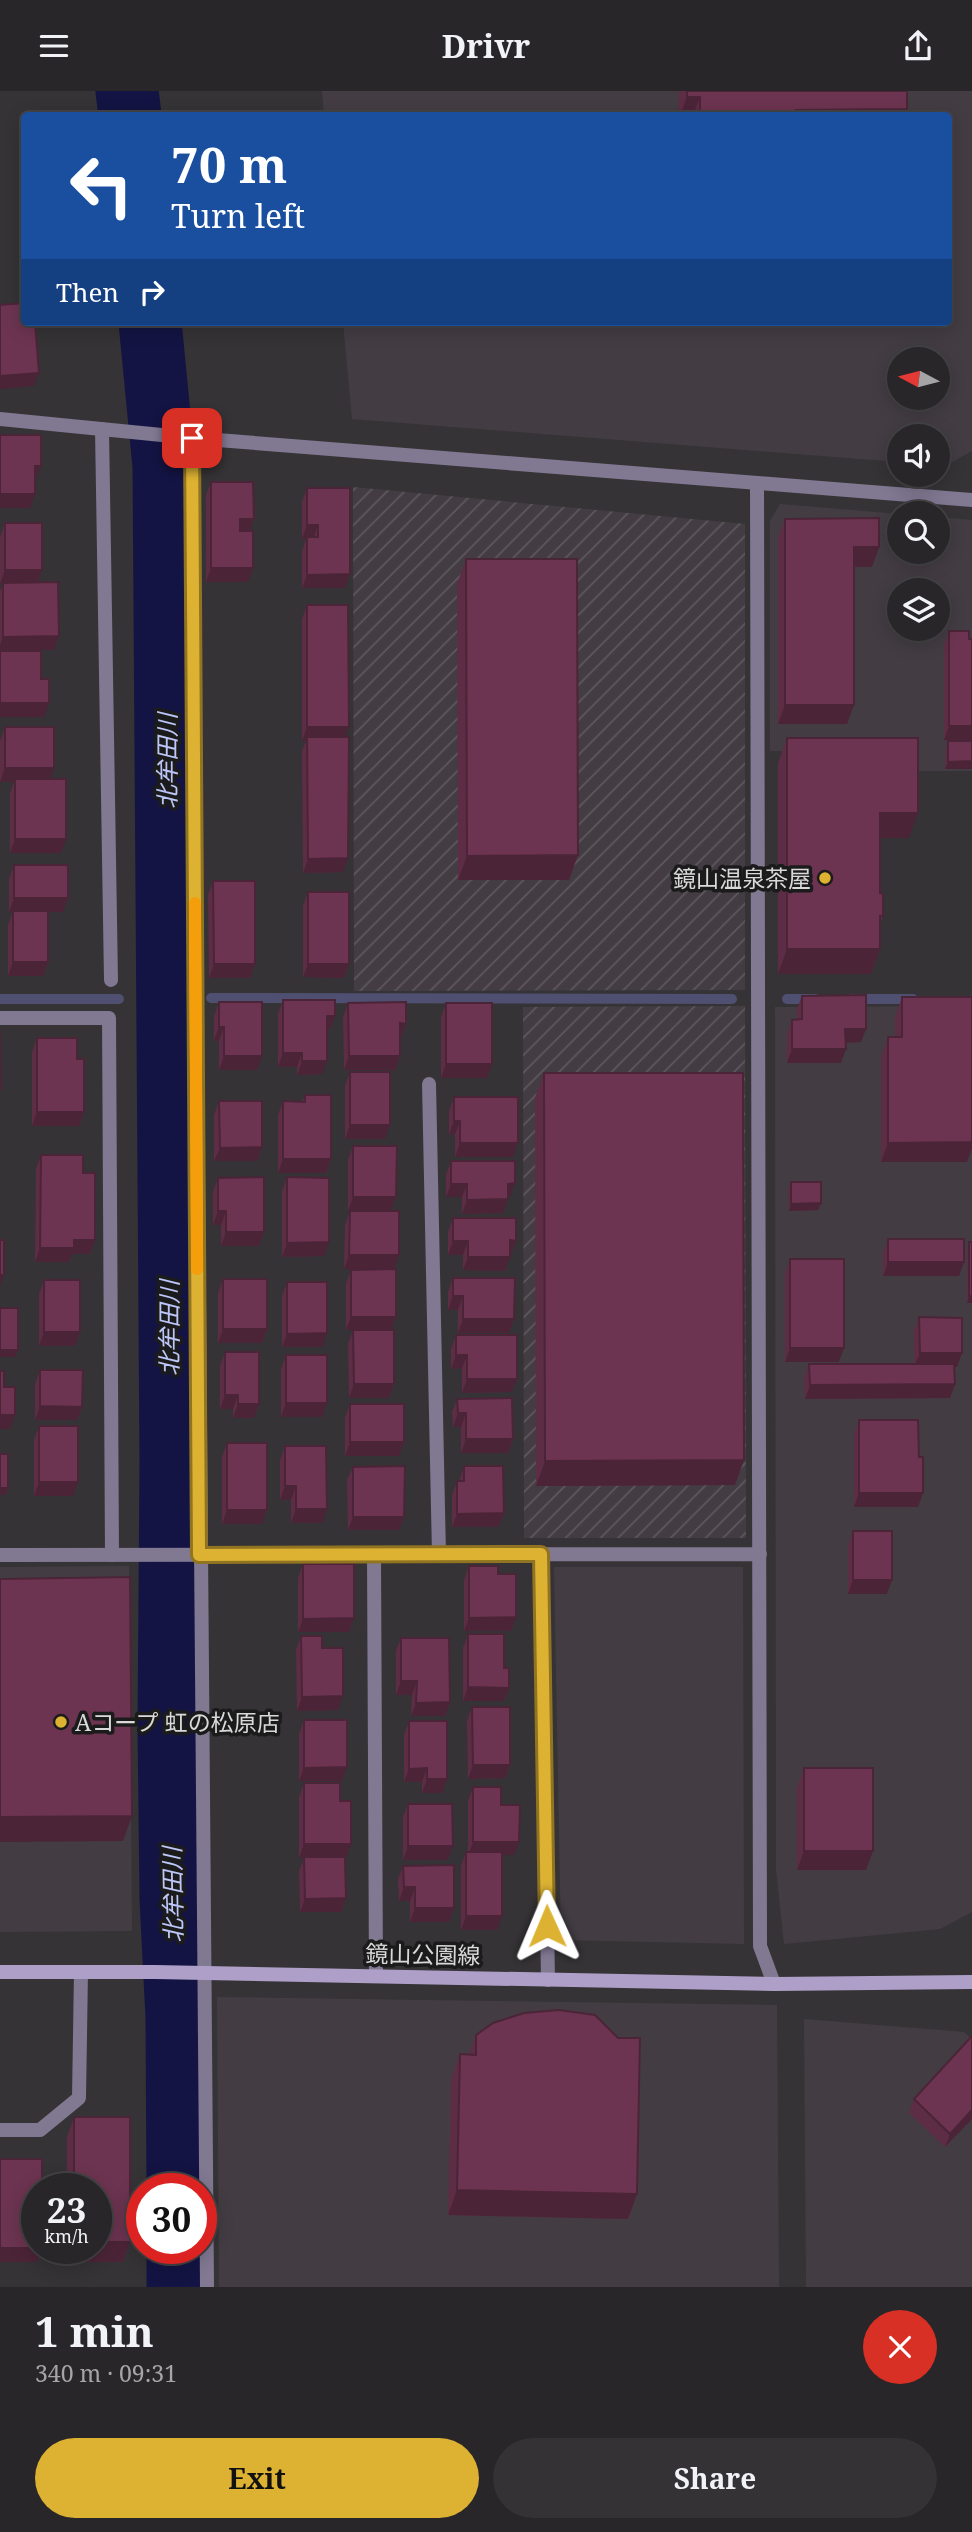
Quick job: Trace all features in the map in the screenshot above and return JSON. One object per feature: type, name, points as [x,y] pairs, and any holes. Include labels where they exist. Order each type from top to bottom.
[{"type":"main road","name":"鏡山公園線","points":[[0,1972],[155,1972],[774,1984],[972,1982]]},
{"type":"street","points":[[0,419],[187,438],[972,500]]},
{"type":"street","points":[[102,429],[111,980]]},
{"type":"street","points":[[187,438],[207,2287]]},
{"type":"street","points":[[757,483],[760,1946],[774,1984]]},
{"type":"street","points":[[0,1018],[109,1018],[112,1555]]},
{"type":"street","points":[[429,1084],[439,1555]]},
{"type":"street","points":[[541,1554],[548,1980]]},
{"type":"street","points":[[0,1555],[760,1554]]},
{"type":"street","points":[[374,1555],[376,1976]]},
{"type":"street","points":[[0,2130],[40,2130],[79,2098],[81,1972]]},
{"type":"shaded area","points":[[322,91],[972,91],[972,451],[950,463],[950,424],[887,424],[887,461],[352,419],[343,326],[952,326],[952,112],[324,112]]},
{"type":"shaded area","points":[[353,487],[745,524],[745,990],[354,991]]},
{"type":"shaded area","points":[[780,504],[887,513],[887,564],[950,564],[950,518],[972,520],[972,771],[919,771],[919,752],[770,751],[770,521]]},
{"type":"shaded area","points":[[745,1006],[746,1538],[524,1538],[523,1007]]},
{"type":"shaded area","points":[[972,1006],[972,1912],[940,1929],[784,1944],[776,1869],[775,1007]]},
{"type":"shaded area","name":"Aコープ 虹の松原店","points":[[129,1566],[132,1931],[0,1932],[0,1567]]},
{"type":"shaded area","points":[[554,1567],[743,1567],[744,1944],[561,1940]]},
{"type":"shaded area","points":[[217,1997],[777,2005],[779,2287],[219,2287]]},
{"type":"shaded area","points":[[804,2019],[964,2032],[972,2039],[972,2287],[806,2287]]},
{"type":"building","points":[[687,91],[907,91],[907,109],[700,112],[700,97],[687,97]]},
{"type":"building","points":[[21,303],[21,326],[35,326],[39,373],[0,376],[0,305]]},
{"type":"building","points":[[0,435],[41,435],[41,466],[35,466],[35,494],[0,494]]},
{"type":"building","points":[[211,482],[253,482],[254,519],[240,519],[240,531],[253,531],[253,568],[211,568]]},
{"type":"building","points":[[307,488],[350,488],[350,574],[307,575],[307,537],[318,537],[318,525],[307,525]]},
{"type":"building","points":[[879,518],[879,547],[854,547],[854,705],[785,705],[785,519]]},
{"type":"building","points":[[5,523],[42,523],[42,570],[5,570]]},
{"type":"building","points":[[466,559],[577,559],[578,855],[467,856]]},
{"type":"building","points":[[58,582],[59,636],[3,637],[3,583]]},
{"type":"building","points":[[307,605],[348,605],[349,727],[307,727]]},
{"type":"building","points":[[950,631],[969,631],[969,639],[972,639],[972,726],[949,726]]},
{"type":"building","points":[[0,651],[41,651],[41,679],[49,679],[49,703],[0,703]]},
{"type":"building","points":[[5,727],[54,727],[54,768],[5,768]]},
{"type":"building","points":[[307,737],[349,737],[348,858],[308,859]]},
{"type":"building","name":"鏡山温泉茶屋","points":[[787,738],[918,738],[918,813],[880,813],[880,893],[883,894],[883,916],[880,916],[880,949],[787,949]]},
{"type":"building","points":[[948,741],[972,741],[972,761],[948,762]]},
{"type":"building","points":[[15,779],[66,779],[66,839],[15,839]]},
{"type":"building","points":[[14,865],[68,865],[68,898],[14,898]]},
{"type":"building","points":[[213,881],[255,881],[255,964],[214,964]]},
{"type":"building","points":[[308,892],[349,892],[349,964],[308,964]]},
{"type":"building","points":[[13,911],[48,911],[48,962],[13,962]]},
{"type":"building","points":[[866,995],[866,1029],[845,1029],[846,1049],[792,1049],[792,1020],[802,1019],[802,996]]},
{"type":"building","points":[[902,997],[972,997],[972,1142],[888,1143],[888,1037],[902,1037]]},
{"type":"building","points":[[283,1000],[335,1000],[335,1016],[327,1016],[327,1061],[302,1061],[302,1053],[283,1053]]},
{"type":"building","points":[[219,1002],[262,1002],[262,1056],[224,1056],[224,1027],[219,1027]]},
{"type":"building","points":[[406,1002],[406,1024],[400,1023],[400,1056],[349,1056],[348,1003]]},
{"type":"building","points":[[446,1003],[492,1003],[492,1064],[446,1064]]},
{"type":"building","points":[[37,1038],[77,1038],[77,1059],[84,1059],[84,1112],[37,1112]]},
{"type":"building","points":[[350,1072],[390,1072],[390,1125],[350,1125]]},
{"type":"building","points":[[544,1073],[743,1073],[744,1460],[545,1461]]},
{"type":"building","points":[[305,1095],[331,1095],[331,1159],[283,1159],[283,1101],[305,1102]]},
{"type":"building","points":[[454,1097],[518,1097],[518,1143],[460,1143],[460,1121],[454,1121]]},
{"type":"building","points":[[219,1101],[262,1101],[262,1147],[220,1148]]},
{"type":"building","points":[[353,1146],[397,1146],[396,1197],[353,1197]]},
{"type":"building","points":[[41,1155],[83,1155],[83,1173],[95,1173],[95,1240],[74,1240],[74,1248],[40,1248]]},
{"type":"building","points":[[451,1161],[515,1161],[515,1183],[508,1184],[508,1199],[467,1200],[467,1184],[451,1184]]},
{"type":"building","points":[[264,1177],[264,1232],[226,1232],[226,1211],[218,1211],[218,1178]]},
{"type":"building","points":[[287,1177],[329,1178],[329,1242],[287,1243]]},
{"type":"building","points":[[791,1182],[821,1182],[821,1203],[791,1204]]},
{"type":"building","points":[[350,1211],[399,1211],[399,1255],[349,1255]]},
{"type":"building","points":[[453,1218],[516,1218],[516,1241],[510,1240],[510,1257],[468,1257],[468,1241],[453,1241]]},
{"type":"building","points":[[888,1239],[964,1239],[964,1262],[888,1262]]},
{"type":"building","points":[[0,1240],[4,1240],[4,1275],[0,1275]]},
{"type":"building","points":[[969,1242],[972,1242],[972,1296],[969,1296]]},
{"type":"building","points":[[790,1259],[844,1259],[844,1348],[790,1348]]},
{"type":"building","points":[[396,1269],[396,1317],[351,1317],[351,1270]]},
{"type":"building","points":[[453,1278],[515,1278],[514,1319],[463,1319],[463,1296],[453,1296]]},
{"type":"building","points":[[223,1279],[267,1279],[267,1329],[223,1329]]},
{"type":"building","points":[[44,1280],[80,1280],[80,1332],[44,1332]]},
{"type":"building","points":[[287,1282],[327,1282],[327,1333],[287,1334]]},
{"type":"building","points":[[0,1308],[18,1308],[18,1350],[0,1350]]},
{"type":"building","points":[[919,1317],[962,1318],[962,1353],[920,1353]]},
{"type":"building","points":[[353,1330],[394,1330],[394,1384],[354,1384]]},
{"type":"building","points":[[456,1335],[517,1335],[517,1379],[467,1379],[467,1355],[456,1355]]},
{"type":"building","points":[[225,1352],[259,1352],[259,1404],[238,1404],[238,1395],[225,1395]]},
{"type":"building","points":[[286,1355],[327,1355],[327,1403],[286,1403]]},
{"type":"building","points":[[809,1364],[954,1364],[955,1384],[810,1385]]},
{"type":"building","points":[[40,1370],[83,1370],[82,1407],[40,1406]]},
{"type":"building","points":[[0,1371],[4,1371],[4,1387],[15,1387],[15,1415],[0,1415]]},
{"type":"building","points":[[512,1398],[513,1439],[466,1439],[466,1413],[458,1413],[457,1399]]},
{"type":"building","points":[[350,1404],[404,1404],[404,1442],[350,1442]]},
{"type":"building","points":[[859,1420],[918,1420],[919,1457],[923,1457],[923,1493],[859,1493]]},
{"type":"building","points":[[39,1426],[78,1426],[78,1482],[39,1482]]},
{"type":"building","points":[[227,1443],[267,1443],[267,1510],[227,1510]]},
{"type":"building","points":[[285,1446],[326,1446],[327,1509],[296,1509],[296,1486],[285,1486]]},
{"type":"building","points":[[0,1454],[8,1454],[8,1488],[0,1488]]},
{"type":"building","points":[[405,1466],[404,1517],[353,1517],[353,1467]]},
{"type":"building","points":[[464,1466],[503,1466],[504,1513],[457,1514],[457,1481],[464,1481]]},
{"type":"building","points":[[853,1531],[892,1531],[892,1580],[853,1580]]},
{"type":"building","points":[[303,1564],[354,1564],[354,1618],[303,1619]]},
{"type":"building","points":[[469,1566],[498,1566],[498,1574],[516,1574],[516,1617],[469,1618]]},
{"type":"building","name":"Aコープ 虹の松原店","points":[[130,1577],[132,1816],[0,1817],[0,1579]]},
{"type":"building","points":[[468,1634],[504,1634],[504,1668],[509,1668],[509,1688],[468,1687]]},
{"type":"building","points":[[301,1636],[322,1636],[322,1648],[343,1648],[343,1696],[302,1697]]},
{"type":"building","points":[[401,1638],[449,1638],[450,1702],[416,1703],[417,1681],[401,1681]]},
{"type":"building","points":[[472,1707],[510,1707],[510,1765],[473,1765]]},
{"type":"building","points":[[304,1720],[347,1720],[347,1767],[304,1768]]},
{"type":"building","points":[[409,1721],[447,1721],[447,1779],[427,1779],[427,1768],[409,1769]]},
{"type":"building","points":[[804,1768],[873,1768],[873,1851],[804,1851]]},
{"type":"building","points":[[304,1783],[340,1783],[340,1801],[351,1801],[351,1844],[304,1844]]},
{"type":"building","points":[[473,1787],[501,1787],[501,1805],[520,1805],[519,1842],[473,1842]]},
{"type":"building","points":[[408,1804],[452,1804],[453,1846],[408,1846]]},
{"type":"building","points":[[466,1852],[502,1852],[502,1916],[466,1916]]},
{"type":"building","points":[[304,1857],[345,1857],[346,1898],[305,1899]]},
{"type":"building","points":[[454,1865],[454,1908],[415,1908],[415,1887],[404,1887],[403,1866]]},
{"type":"building","points":[[559,2010],[595,2015],[618,2038],[640,2038],[637,2194],[457,2190],[460,2054],[476,2055],[476,2035],[493,2023],[524,2013]]},
{"type":"building","points":[[972,2036],[972,2110],[950,2134],[914,2099]]},
{"type":"building","points":[[74,2117],[130,2117],[130,2173],[126,2173],[126,2242],[112,2242],[112,2173],[74,2173]]},
{"type":"building","points":[[0,2159],[42,2159],[42,2173],[21,2173],[21,2248],[0,2248]]},
{"type":"waterway","points":[[127,91],[130,112]]},
{"type":"waterway","name":"北牟田川","points":[[150,326],[164,466],[171,1463],[169,1727],[171,1899],[177,2017],[178,2173]]},
{"type":"waterway","points":[[211,998],[732,999]]},
{"type":"waterway","points":[[0,999],[119,999]]},
{"type":"waterway","points":[[787,999],[815,999]]},
{"type":"waterway","points":[[852,999],[913,999]]},
{"type":"waterway","name":"北牟田川","points":[[178,2264],[178,2287]]},
{"type":"slow traffic","points":[[195,903],[197,1269]]},
{"type":"place","name":"鏡山温泉茶屋","points":[[825,878]]},
{"type":"place","name":"Aコープ 虹の松原店","points":[[61,1722]]},
{"type":"route","points":[[192,438],[199,1555],[541,1554],[547,1926]]}]
